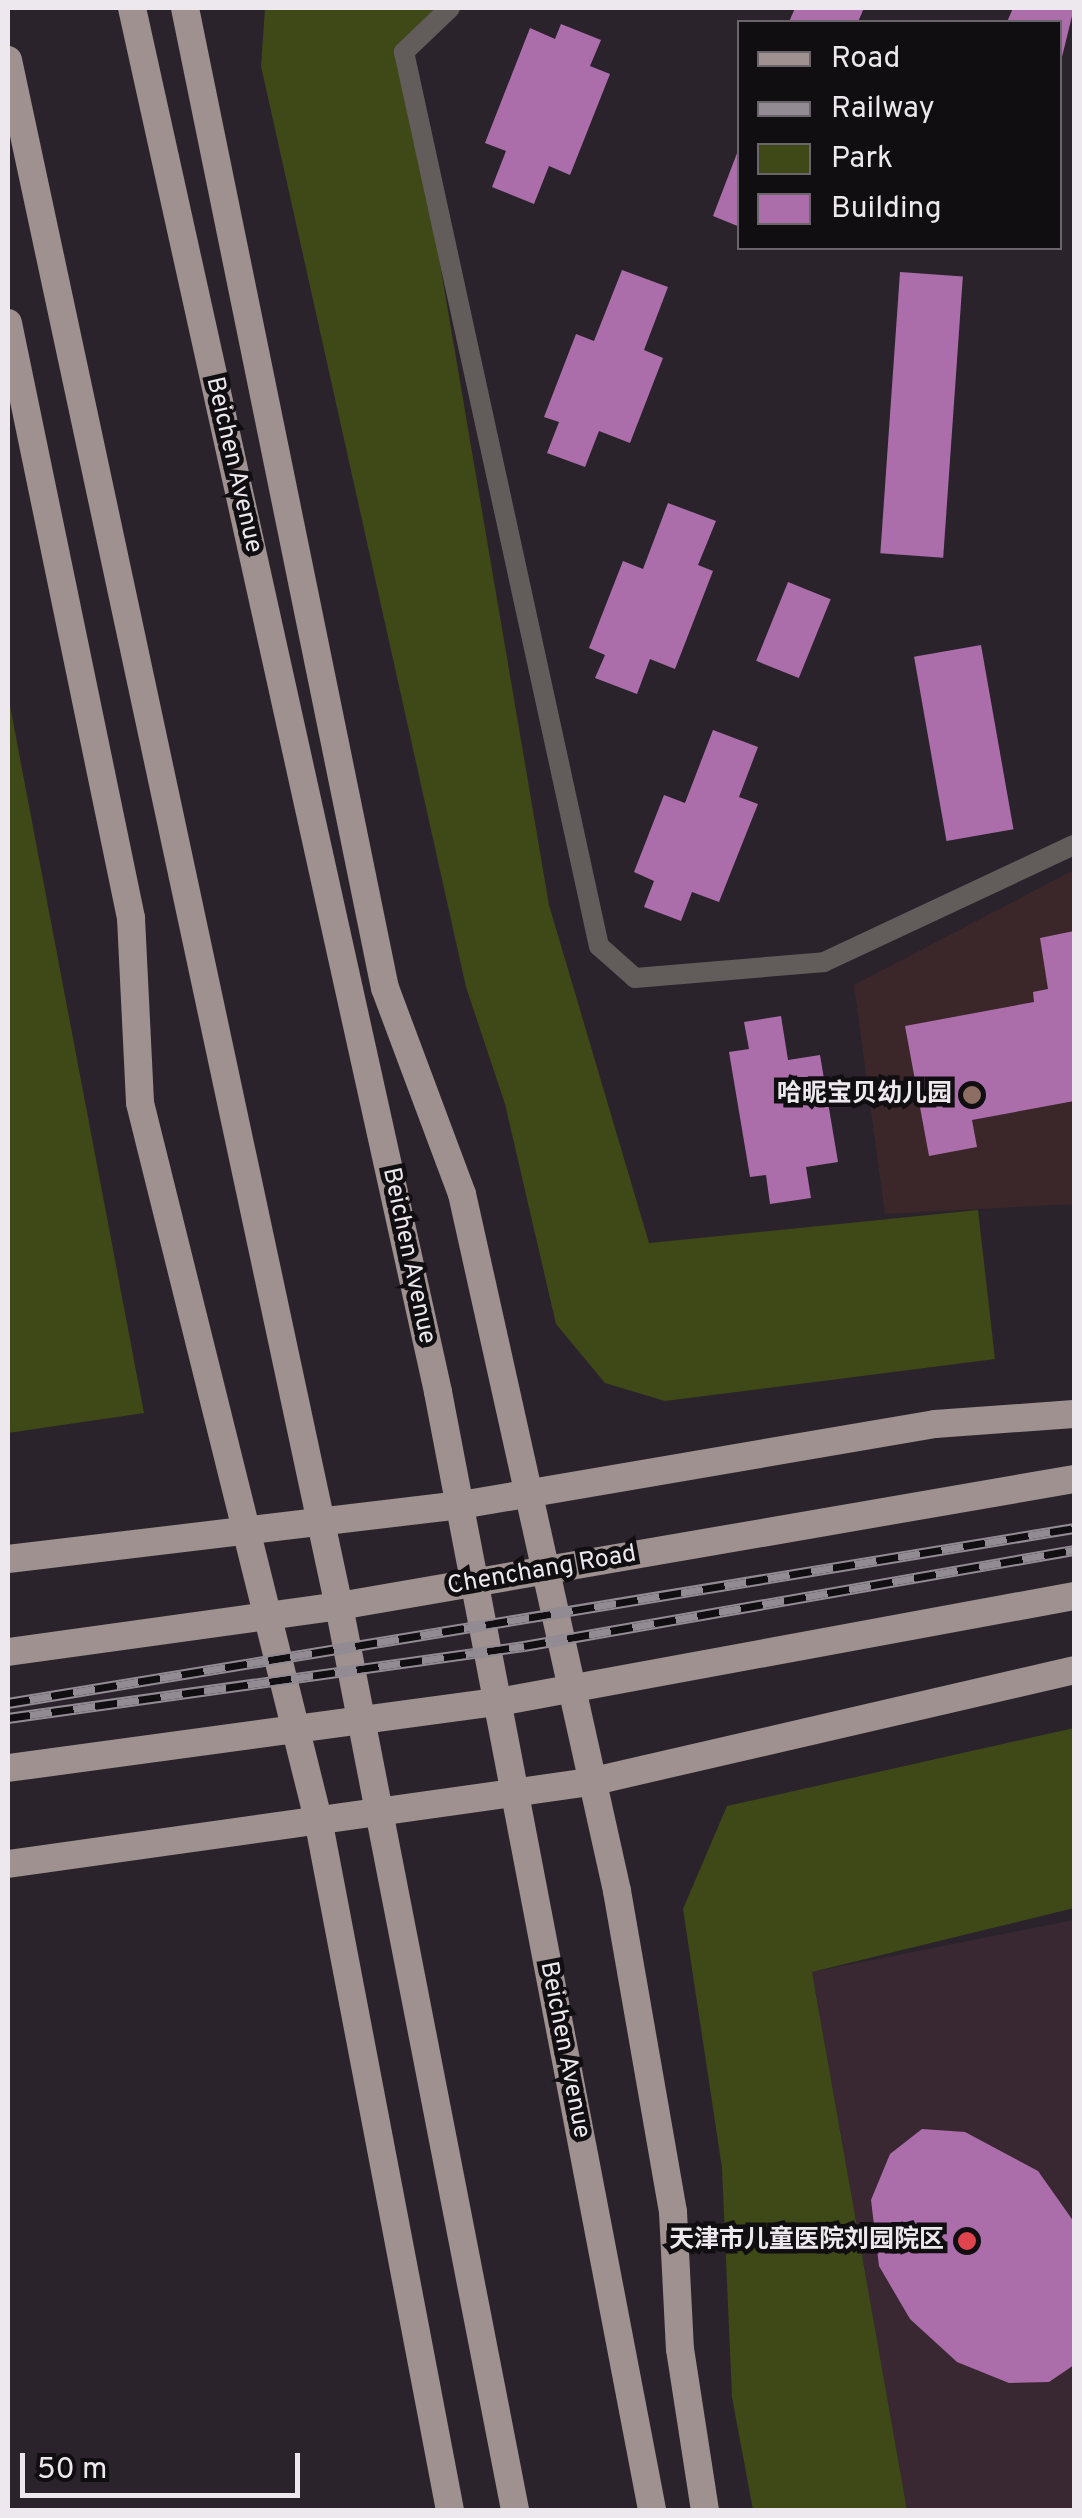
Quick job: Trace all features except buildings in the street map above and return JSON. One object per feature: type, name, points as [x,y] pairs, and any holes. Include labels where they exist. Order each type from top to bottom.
[{"type":"main road","name":"Beichen Avenue","points":[[132,8],[461,1505],[652,2510]]},
{"type":"main road","points":[[186,8],[385,988],[462,1194],[547,1571],[674,2212],[680,2349],[704,2510]]},
{"type":"main road","points":[[8,60],[339,1606],[515,2510]]},
{"type":"main road","points":[[8,323],[131,918],[140,1102],[212,1417],[250,1531],[318,1819],[450,2510]]},
{"type":"main road","points":[[8,1559],[461,1505],[935,1424],[1074,1414]]},
{"type":"main road","name":"Chenchang Road","points":[[8,1652],[339,1606],[1074,1479]]},
{"type":"main road","points":[[8,1768],[499,1702],[1074,1596]]},
{"type":"main road","points":[[8,1864],[590,1782],[1074,1670]]},
{"type":"lane","points":[[450,8],[404,52],[600,946],[635,978],[824,962],[1074,845]]},
{"type":"shaded area","name":"哈昵宝贝幼儿园","points":[[1074,870],[1074,1204],[885,1214],[854,985]]},
{"type":"shaded area","name":"天津市儿童医院刘园院区","points":[[1074,1920],[1074,2510],[907,2510],[812,1972]]},
{"type":"green space","points":[[265,8],[450,8],[404,52],[549,905],[649,1243],[978,1210],[995,1359],[665,1401],[605,1383],[556,1324],[505,1104],[466,987],[261,66]]},
{"type":"green space","points":[[8,695],[144,1413],[8,1433]]},
{"type":"green space","points":[[1074,1728],[1074,1908],[812,1972],[907,2510],[753,2510],[732,2397],[722,2168],[683,1909],[727,1806]]},
{"type":"railway","points":[[8,1703],[1074,1528]]},
{"type":"railway","points":[[8,1718],[524,1646],[1074,1550]]},
{"type":"place","name":"哈昵宝贝幼儿园","points":[[972,1095]]},
{"type":"place","name":"天津市儿童医院刘园院区","points":[[967,2241]]}]
